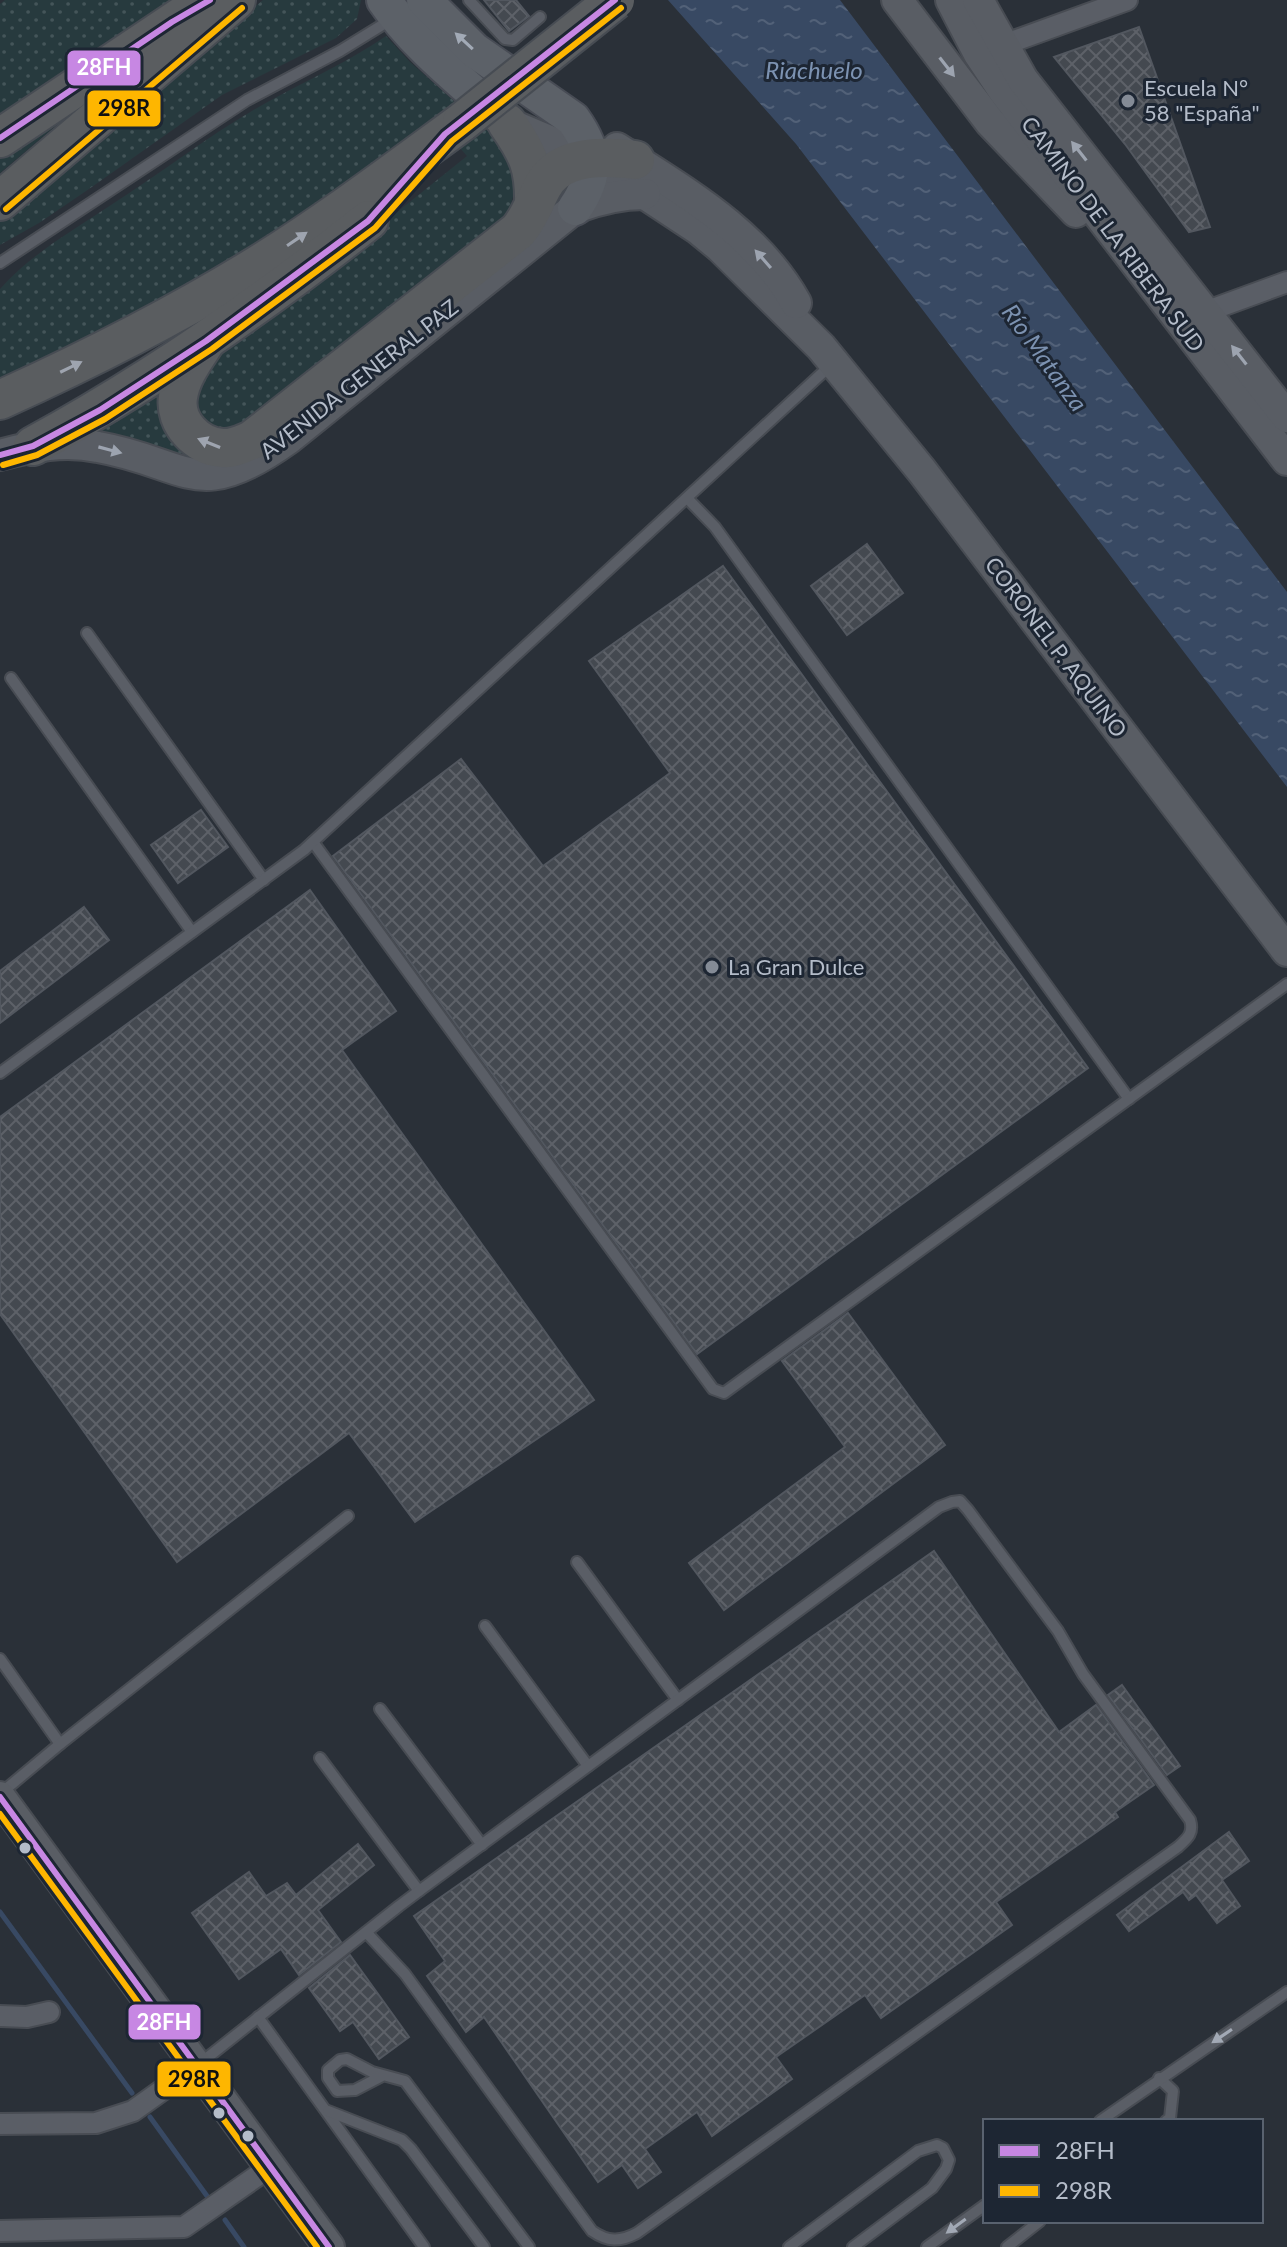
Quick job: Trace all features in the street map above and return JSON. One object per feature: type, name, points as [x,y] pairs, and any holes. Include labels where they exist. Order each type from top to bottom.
[{"type":"highway","points":[[0,201],[145,59],[194,18],[236,0]]},
{"type":"highway","points":[[0,400],[110,348],[259,264],[353,202],[453,128],[615,0]]},
{"type":"highway","points":[[8,130],[145,59]]},
{"type":"highway","points":[[507,123],[525,148],[533,166],[534,205]]},
{"type":"highway","points":[[16,450],[100,410],[206,341],[368,221],[453,128]]},
{"type":"highway","points":[[206,341],[181,384],[177,414],[185,427],[207,444],[222,448],[238,447],[252,440],[518,231],[527,221],[551,174],[563,165],[592,159],[640,177]]},
{"type":"main road","points":[[410,6],[573,119],[592,159],[588,185],[575,208]]},
{"type":"main road","points":[[410,6],[443,67],[507,123]]},
{"type":"street","name":"CAMINO DE LA RIBERA SUD","points":[[951,0],[990,50]]},
{"type":"street","name":"CAMINO DE LA RIBERA SUD","points":[[978,0],[1003,90],[1195,320],[1287,417]]},
{"type":"street","points":[[990,50],[1127,0]]},
{"type":"street","points":[[898,2],[990,122],[1195,320],[1287,282]]},
{"type":"street","name":"CORONEL P. AQUINO","points":[[573,119],[640,177],[684,190],[739,232],[763,258],[792,295],[827,355],[922,471],[1287,951]]},
{"type":"street","points":[[507,123],[592,159]]},
{"type":"street","name":"AVENIDA GENERAL PAZ","points":[[16,450],[94,446],[191,475],[208,476],[234,471],[262,458],[288,439],[575,208],[623,194],[640,177]]},
{"type":"street","name":"CAMINO DE LA RIBERA SUD","points":[[1195,320],[1287,460]]},
{"type":"street","points":[[0,1796],[329,2247]]},
{"type":"street","points":[[0,2016],[27,2017],[49,2012]]},
{"type":"street","points":[[0,2124],[96,2123],[108,2120],[133,2111],[196,2066]]},
{"type":"street","points":[[0,2231],[184,2227],[270,2167]]},
{"type":"lane","points":[[469,0],[505,39],[513,40],[540,17]]},
{"type":"lane","points":[[2,264],[247,100],[340,51],[410,6]]},
{"type":"lane","points":[[0,1073],[313,842],[687,498],[827,355]]},
{"type":"lane","points":[[687,498],[715,527],[1129,1099]]},
{"type":"lane","points":[[87,633],[264,880]]},
{"type":"lane","points":[[11,678],[192,932]]},
{"type":"lane","points":[[313,842],[713,1389],[724,1393],[1287,984]]},
{"type":"lane","points":[[196,2066],[366,1932],[419,1891],[588,1766],[939,1507],[960,1501],[1058,1631],[1083,1674],[1190,1820],[1193,1829],[1178,1847],[626,2239],[602,2238],[592,2231],[405,1974],[366,1932]]},
{"type":"lane","points":[[0,1796],[60,1744],[348,1516]]},
{"type":"lane","points":[[577,1562],[678,1700]]},
{"type":"lane","points":[[485,1626],[588,1766]]},
{"type":"lane","points":[[0,1659],[60,1744]]},
{"type":"lane","points":[[380,1709],[482,1845]]},
{"type":"lane","points":[[320,1758],[419,1891]]},
{"type":"lane","points":[[1103,2119],[1287,1992]]},
{"type":"lane","points":[[258,2017],[424,2247]]},
{"type":"lane","points":[[382,2076],[355,2090],[337,2091],[328,2078],[328,2070],[340,2060],[347,2059],[382,2076],[399,2078],[410,2087],[529,2247]]},
{"type":"lane","points":[[1159,2078],[1173,2091],[1169,2119]]},
{"type":"lane","points":[[328,2111],[402,2140],[484,2247]]},
{"type":"lane","points":[[789,2247],[918,2151],[937,2145],[943,2148],[949,2160],[939,2181],[853,2247]]},
{"type":"lane","points":[[927,2247],[983,2206]]},
{"type":"lane","points":[[1007,2247],[1037,2223]]},
{"type":"green space","points":[[5,0],[185,0],[0,118],[0,4]]},
{"type":"green space","points":[[263,0],[361,0],[357,19],[336,38],[222,95],[39,223],[0,245],[0,220]]},
{"type":"green space","points":[[386,36],[410,62],[499,141],[517,182],[509,211],[497,233],[237,433],[196,425],[191,390],[215,358],[467,156],[436,121],[322,203],[221,268],[0,384],[0,289],[12,276],[52,244],[233,122]]},
{"type":"green space","points":[[93,94],[0,173],[0,149]]},
{"type":"green space","points":[[570,174],[567,202],[209,467],[92,432],[167,381],[208,461]]},
{"type":"water","name":"Riachuelo","points":[[668,0],[840,0],[1287,592],[1287,787],[796,144]]},
{"type":"building","points":[[484,0],[516,0],[529,16],[509,31]]},
{"type":"building","name":"Escuela N° 58 \"España\"","points":[[1139,27],[1210,227],[1189,232],[1125,144],[1054,57]]},
{"type":"building","points":[[867,544],[903,593],[847,635],[811,586]]},
{"type":"building","name":"La Gran Dulce","points":[[723,566],[1088,1068],[697,1354],[333,856],[461,759],[543,866],[670,773],[589,661]]},
{"type":"building","points":[[201,810],[228,847],[178,883],[151,845]]},
{"type":"building","points":[[310,890],[396,1011],[342,1050],[594,1400],[415,1522],[349,1433],[177,1562],[0,1314],[0,1117]]},
{"type":"building","points":[[84,907],[109,940],[0,1023],[0,971]]},
{"type":"building","points":[[848,1313],[945,1445],[724,1610],[689,1563],[845,1447],[782,1361]]},
{"type":"building","points":[[934,1551],[1059,1732],[1096,1705],[1154,1785],[1115,1812],[1118,1817],[996,1902],[1012,1925],[881,2018],[865,1995],[776,2057],[792,2079],[712,2136],[697,2112],[645,2149],[661,2172],[638,2188],[622,2165],[598,2182],[484,2017],[466,2032],[427,1976],[445,1961],[414,1916]]},
{"type":"building","points":[[1122,1685],[1180,1766],[1167,1775],[1108,1695]]},
{"type":"building","points":[[1229,1832],[1249,1861],[1222,1880],[1240,1906],[1217,1923],[1196,1895],[1189,1900],[1183,1892],[1129,1931],[1117,1915]]},
{"type":"building","points":[[358,1844],[374,1865],[318,1910],[341,1942],[299,1975],[281,1949],[239,1979],[192,1913],[249,1872],[266,1896],[287,1883],[296,1895]]},
{"type":"building","points":[[350,1955],[409,2037],[379,2059],[353,2022],[340,2031],[309,1988]]},
{"type":"waterway","points":[[0,1912],[132,2093]]},
{"type":"waterway","points":[[150,2117],[207,2196]]},
{"type":"waterway","points":[[225,2220],[244,2247]]},
{"type":"transit line","name":"28FH","points":[[0,138],[172,22],[210,0]]},
{"type":"transit line","name":"28FH","points":[[0,455],[33,446],[100,410],[206,341],[368,221],[445,134],[615,0]]},
{"type":"transit line","name":"298R","points":[[6,209],[242,8]]},
{"type":"transit line","name":"298R","points":[[3,465],[37,455],[105,419],[212,349],[375,228],[452,141],[621,8]]},
{"type":"transit line","name":"28FH","points":[[0,1797],[329,2247]]},
{"type":"transit line","name":"298R","points":[[0,1814],[317,2247]]},
{"type":"place","name":"Escuela N° 58 \"España\"","points":[[1128,101]]},
{"type":"place","name":"La Gran Dulce","points":[[712,967]]},
{"type":"water label","name":"Río Matanza","points":[[1044,358]]}]
